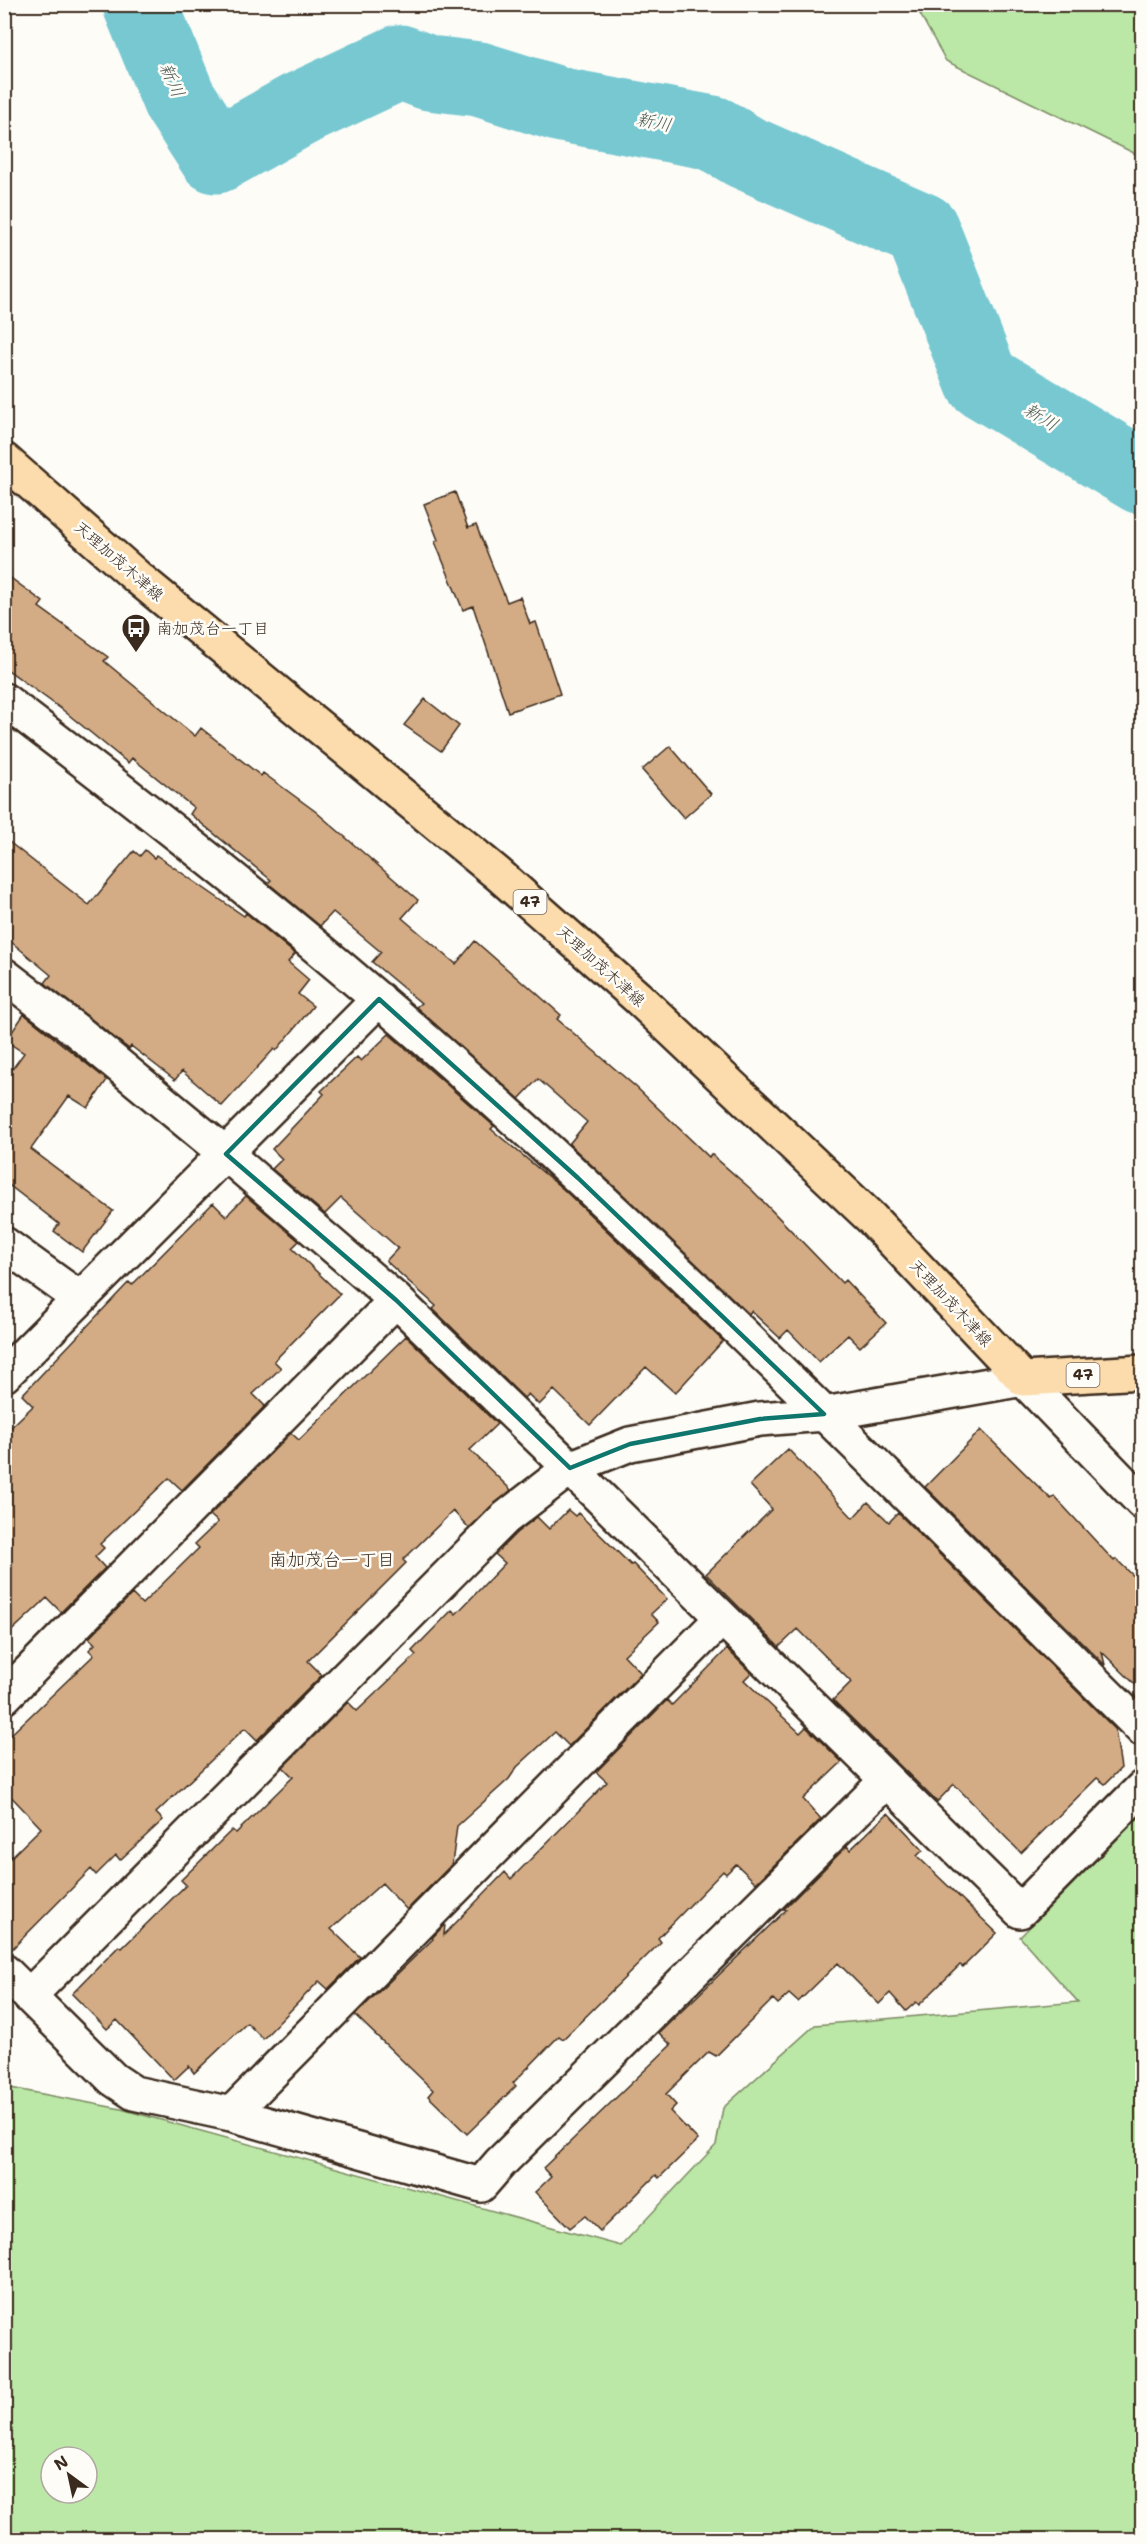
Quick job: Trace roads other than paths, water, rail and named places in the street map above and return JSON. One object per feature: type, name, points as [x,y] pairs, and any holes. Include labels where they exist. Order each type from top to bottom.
[{"type":"main road","name":"天理加茂木津線","points":[[4,460],[137,577],[498,874],[637,997],[871,1218],[1023,1379]]},
{"type":"main road","name":"47","points":[[1023,1379],[1143,1372]]},
{"type":"street","points":[[4,700],[183,837],[379,999],[578,1178],[718,1309],[1143,1729]]},
{"type":"street","points":[[4,975],[77,1031],[226,1154],[396,1300],[1020,1911],[1143,1788]]},
{"type":"street","points":[[4,1375],[379,999]]},
{"type":"street","points":[[4,1244],[79,1298]]},
{"type":"street","points":[[4,1697],[396,1300]]},
{"type":"street","points":[[28,1996],[504,1519],[570,1468],[630,1444],[760,1419],[824,1414],[1023,1379],[1143,1502]]},
{"type":"street","points":[[231,2114],[721,1620]]},
{"type":"street","points":[[4,1971],[113,2079],[134,2093],[231,2114],[481,2185],[500,2163],[886,1781]]},
{"type":"waterway","name":"新川","points":[[140,4],[179,99],[216,156],[298,110],[400,62],[429,73],[479,79],[562,105],[713,133],[745,152],[922,230],[982,381],[1142,477]]},
{"type":"place","name":"南加茂台一丁目","points":[[136,654]]},
{"type":"district","name":"南加茂台一丁目","points":[[332,1560]]}]
